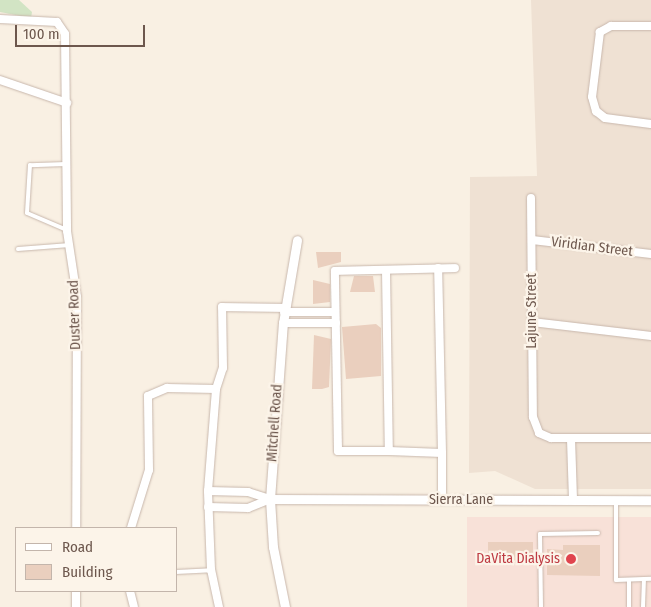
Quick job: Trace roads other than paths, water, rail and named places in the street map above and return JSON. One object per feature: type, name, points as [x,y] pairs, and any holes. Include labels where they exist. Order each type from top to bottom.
[{"type":"street","name":"Duster Road","points":[[0,19],[57,22],[66,49],[67,230],[77,297],[76,527]]},
{"type":"street","points":[[651,26],[611,26],[600,32],[596,41],[592,97],[596,111],[606,118],[651,124]]},
{"type":"street","points":[[0,80],[67,103]]},
{"type":"street","name":"Lajune Street","points":[[532,198],[532,322],[536,424],[538,433],[551,438],[571,439]]},
{"type":"street","name":"Mitchell Road","points":[[285,607],[272,547],[270,499],[283,323],[297,240]]},
{"type":"street","name":"Viridian Street","points":[[532,240],[651,254]]},
{"type":"street","points":[[438,268],[442,500]]},
{"type":"street","points":[[442,453],[338,451],[334,270],[455,268]]},
{"type":"street","points":[[386,270],[389,451]]},
{"type":"street","points":[[219,607],[211,570],[208,491],[216,389],[223,368],[222,308],[335,312]]},
{"type":"street","points":[[532,322],[651,336]]},
{"type":"street","points":[[283,323],[336,323]]},
{"type":"street","points":[[131,527],[149,470],[148,396],[167,388],[216,389]]},
{"type":"street","points":[[572,500],[571,439],[651,438]]},
{"type":"street","points":[[208,491],[248,492],[270,499]]},
{"type":"street","points":[[208,507],[248,508],[270,499]]},
{"type":"street","name":"Sierra Lane","points":[[270,499],[651,500]]},
{"type":"street","points":[[76,592],[76,607]]},
{"type":"street","points":[[130,592],[134,607]]},
{"type":"lane","points":[[67,164],[30,165],[27,213],[67,230]]},
{"type":"lane","points":[[18,249],[70,246]]},
{"type":"lane","points":[[616,500],[616,580],[651,579]]},
{"type":"lane","points":[[541,607],[540,534],[598,533]]},
{"type":"lane","points":[[178,572],[211,570]]},
{"type":"lane","points":[[629,580],[629,607]]},
{"type":"lane","points":[[644,580],[644,607]]},
{"type":"place","name":"DaVita Dialysis","points":[[571,559]]}]
